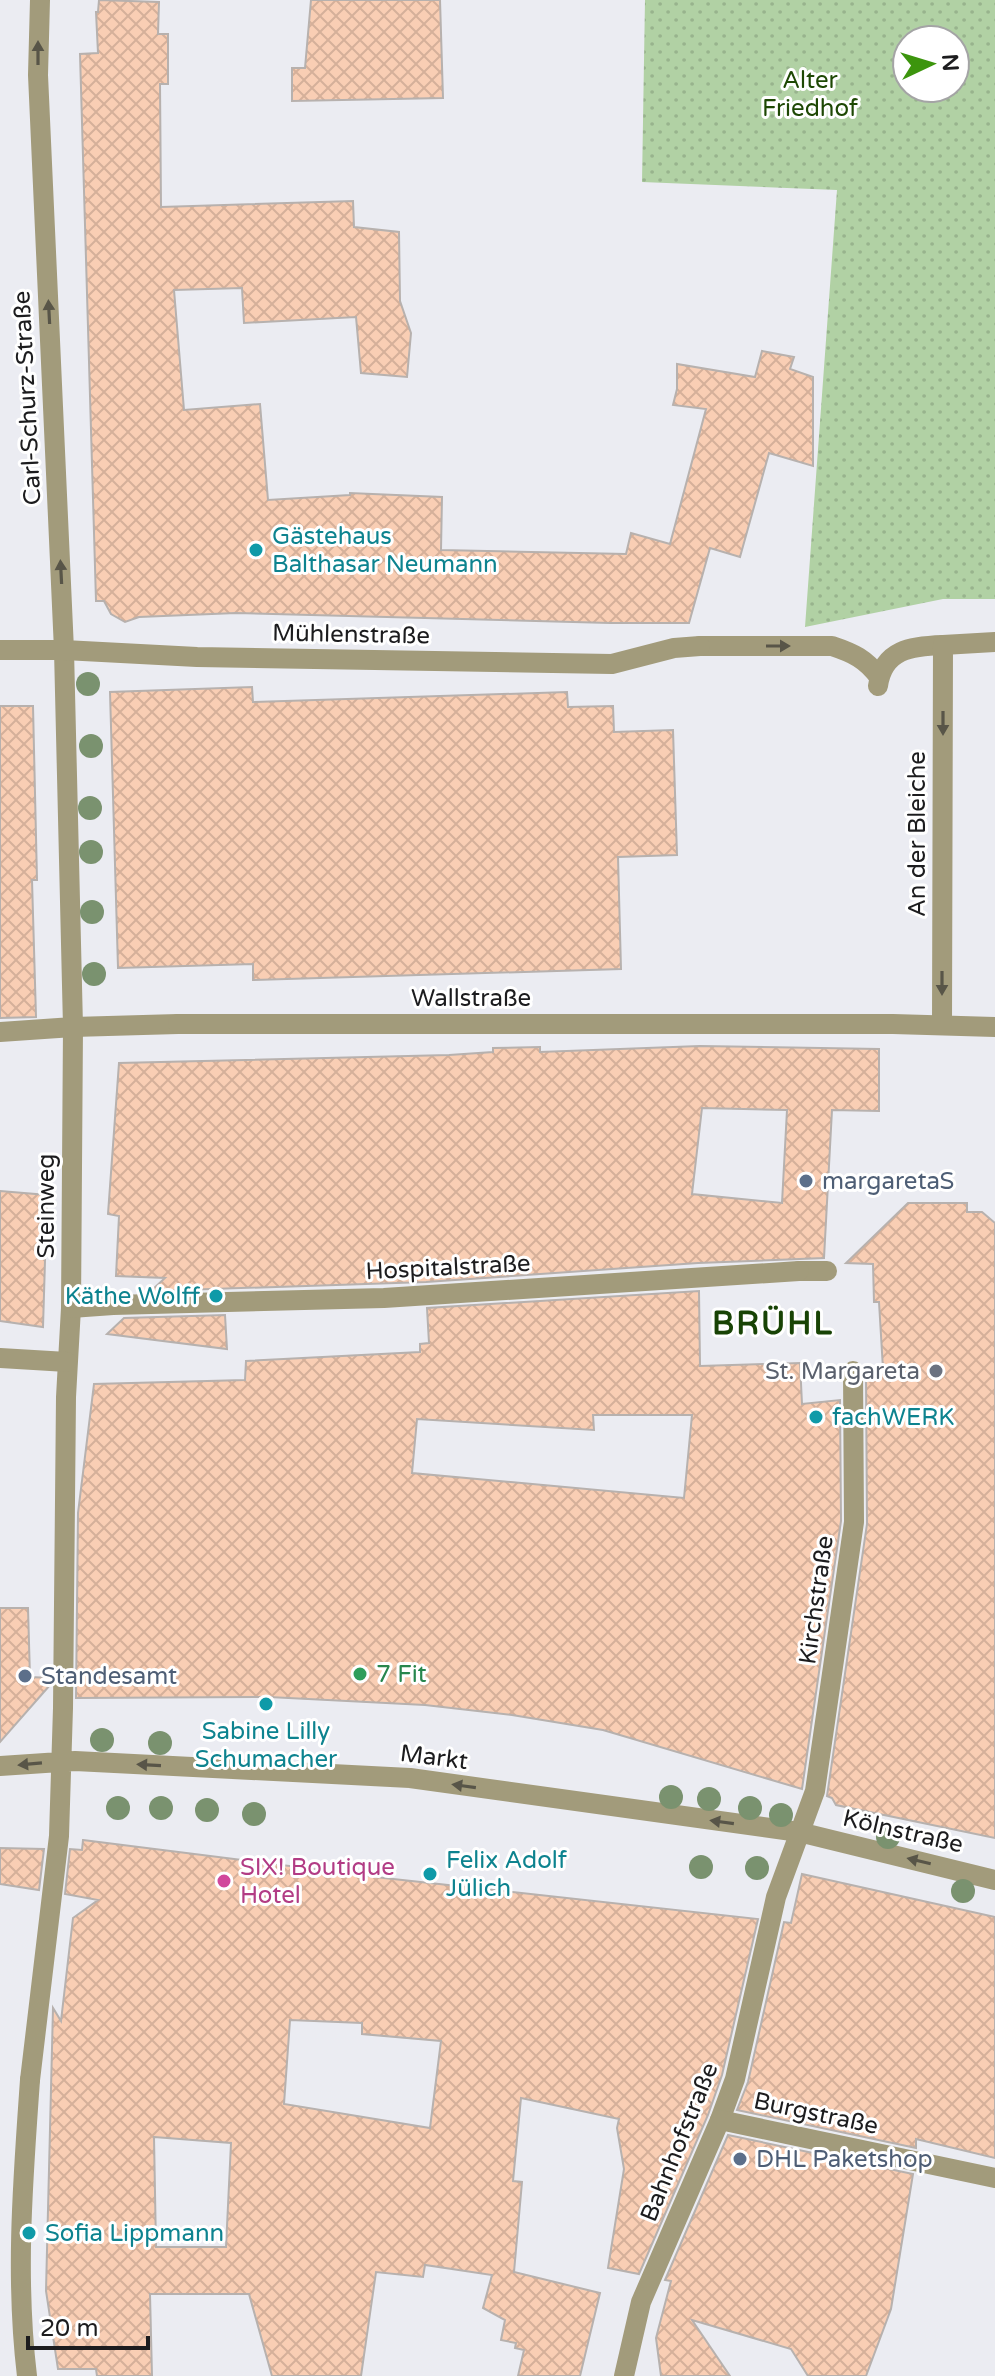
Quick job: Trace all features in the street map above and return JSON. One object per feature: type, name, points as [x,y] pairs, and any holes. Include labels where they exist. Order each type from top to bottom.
[{"type":"street","name":"Carl-Schurz-Straße","points":[[40,0],[38,75],[64,650]]},
{"type":"street","points":[[943,645],[995,642]]},
{"type":"street","name":"Mühlenstraße","points":[[0,650],[197,657],[612,664],[674,648],[832,646],[853,652],[868,661],[878,684],[890,656],[902,650],[943,645]]},
{"type":"street","name":"An der Bleiche","points":[[942,1024],[943,645]]},
{"type":"street","name":"Steinweg","points":[[27,2376],[21,2212],[30,2080],[59,1836],[67,1362],[71,1308],[73,1027],[64,650]]},
{"type":"street","name":"Wallstraße","points":[[0,1032],[178,1024],[942,1024],[995,1027]]},
{"type":"street","points":[[942,1024],[955,1041]]},
{"type":"street","name":"Hospitalstraße","points":[[71,1308],[384,1298],[827,1271]]},
{"type":"street","points":[[0,1358],[67,1362]]},
{"type":"street","name":"Kirchstraße","points":[[799,1832],[815,1791],[854,1522],[853,1371]]},
{"type":"street","name":"Markt","points":[[0,1766],[61,1761],[410,1778],[799,1832]]},
{"type":"street","name":"Kölnstraße","points":[[799,1832],[995,1880]]},
{"type":"street","name":"Bahnhofstraße","points":[[624,2376],[641,2302],[735,2079],[776,1897],[799,1832]]},
{"type":"street","name":"Burgstraße","points":[[720,2120],[995,2178]]},
{"type":"green space","name":"Alter Friedhof","points":[[645,0],[995,0],[995,599],[943,599],[805,627],[837,190],[642,182]]},
{"type":"building","points":[[99,0],[159,2],[158,34],[168,34],[168,84],[160,84],[161,207],[353,201],[354,227],[399,232],[400,301],[411,333],[407,377],[361,373],[356,317],[244,323],[242,288],[174,290],[184,410],[260,404],[268,500],[350,493],[442,497],[441,550],[626,554],[631,533],[670,544],[706,409],[673,405],[677,389],[677,364],[755,377],[762,351],[794,357],[790,369],[813,377],[813,466],[769,453],[740,557],[710,548],[689,623],[236,613],[139,617],[125,622],[111,614],[104,601],[96,601],[80,54],[98,53],[96,12]]},
{"type":"building","points":[[311,0],[440,0],[443,98],[292,101],[292,68],[305,68]]},
{"type":"building","points":[[252,687],[253,702],[567,692],[568,707],[613,706],[614,732],[673,730],[677,855],[618,857],[621,969],[253,980],[253,964],[118,968],[110,692]]},
{"type":"building","points":[[0,706],[33,706],[37,880],[32,880],[36,1017],[0,1018]]},
{"type":"building","points":[[700,1046],[879,1049],[879,1111],[832,1110],[824,1258],[698,1263],[426,1282],[151,1291],[165,1278],[116,1276],[119,1216],[108,1214],[119,1063],[449,1055],[493,1052],[493,1048],[540,1047],[540,1052]],"holes":[[[702,1108],[787,1110],[782,1203],[692,1194]]]},
{"type":"building","points":[[0,1191],[47,1195],[43,1327],[0,1321]]},
{"type":"building","points":[[908,1203],[967,1203],[967,1212],[982,1212],[995,1223],[995,1838],[836,1805],[827,1796],[867,1524],[866,1376],[870,1376],[870,1369],[883,1369],[879,1302],[874,1302],[873,1264],[846,1263]]},
{"type":"building","points":[[699,1291],[700,1366],[800,1363],[802,1404],[840,1400],[841,1521],[802,1789],[603,1730],[512,1715],[425,1705],[269,1697],[76,1698],[78,1513],[94,1384],[245,1380],[246,1361],[420,1352],[420,1344],[429,1343],[427,1308]],"holes":[[[593,1415],[692,1415],[684,1498],[412,1473],[417,1419],[594,1430]]]},
{"type":"building","points":[[225,1315],[227,1349],[107,1334],[124,1318]]},
{"type":"building","points":[[0,1608],[28,1608],[30,1677],[50,1678],[50,1685],[0,1742]]},
{"type":"building","points":[[83,1840],[384,1878],[758,1919],[722,2075],[708,2115],[639,2274],[608,2268],[624,2169],[617,2128],[619,2119],[521,2098],[513,2181],[522,2182],[514,2272],[600,2293],[580,2376],[518,2376],[524,2350],[515,2348],[516,2343],[501,2340],[505,2320],[483,2308],[492,2275],[425,2265],[423,2277],[376,2272],[361,2376],[272,2376],[249,2294],[150,2294],[152,2376],[97,2376],[96,2369],[58,2369],[46,2291],[53,2008],[61,2021],[73,1918],[98,1900],[65,1894],[70,1849],[82,1850]],"holes":[[[290,2020],[362,2023],[362,2034],[441,2041],[430,2128],[284,2104]],[[154,2137],[231,2143],[226,2247],[156,2247]]]},
{"type":"building","points":[[0,1848],[44,1849],[39,1890],[0,1884]]},
{"type":"building","points":[[802,1874],[995,1917],[995,2158],[916,2139],[916,2148],[737,2110],[748,2082],[784,1922],[791,1923]]},
{"type":"building","points":[[728,2135],[913,2174],[891,2309],[866,2376],[808,2376],[791,2349],[692,2320],[730,2376],[661,2376],[656,2338],[671,2281],[665,2280]]},
{"type":"place","name":"Gästehaus Balthasar Neumann","points":[[256,550]]},
{"type":"place","name":"margaretaS","points":[[806,1181]]},
{"type":"place","name":"Käthe Wolff","points":[[216,1296]]},
{"type":"place","name":"St. Margareta","points":[[936,1371]]},
{"type":"place","name":"fachWERK","points":[[816,1417]]},
{"type":"place","name":"7 Fit","points":[[360,1674]]},
{"type":"place","name":"Standesamt","points":[[25,1676]]},
{"type":"place","name":"Sabine Lilly Schumacher","points":[[266,1704]]},
{"type":"place","name":"Felix Adolf Jülich","points":[[430,1874]]},
{"type":"place","name":"SIX! Boutique Hotel","points":[[224,1881]]},
{"type":"place","name":"DHL Paketshop","points":[[740,2159]]},
{"type":"place","name":"Sofia Lippmann","points":[[29,2233]]},
{"type":"district","name":"BRÜHL","points":[[773,1323]]}]
